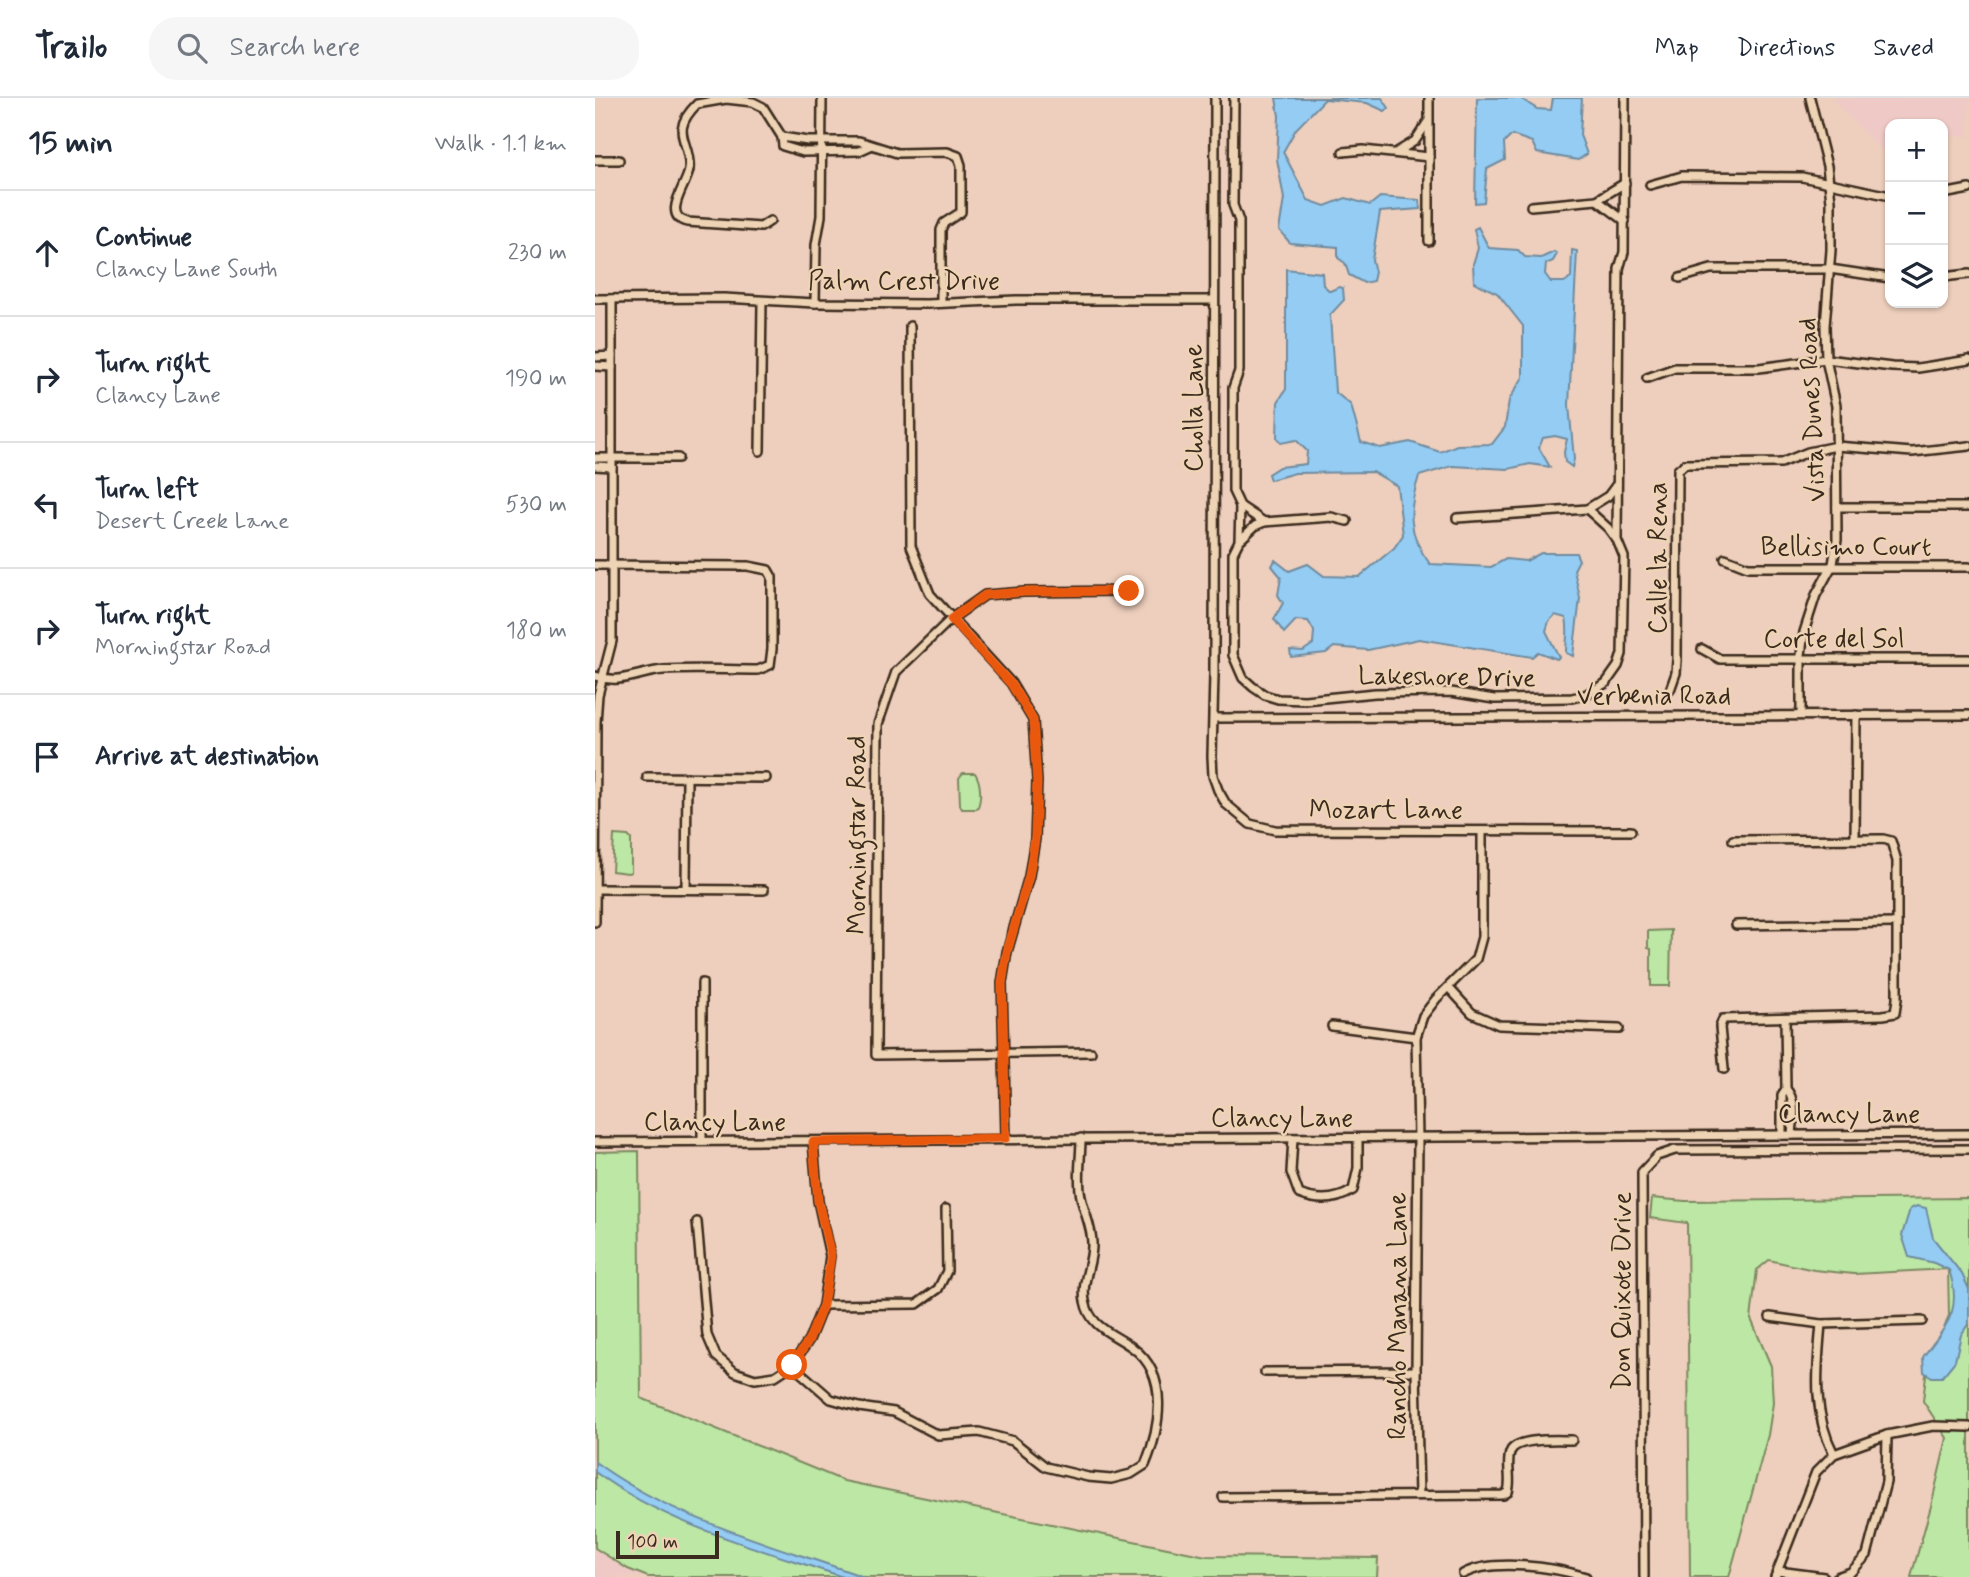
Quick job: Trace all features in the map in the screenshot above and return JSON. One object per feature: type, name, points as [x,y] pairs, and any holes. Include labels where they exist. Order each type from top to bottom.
[{"type":"street","points":[[815,303],[816,245],[821,216],[822,98]]},
{"type":"street","name":"Cholla Lane","points":[[1213,718],[1215,98]]},
{"type":"street","name":"Lakeshore Drive","points":[[1234,98],[1233,205],[1239,221],[1238,371],[1233,388],[1233,491],[1240,506],[1239,541],[1233,554],[1232,645],[1237,667],[1252,687],[1278,699],[1305,700],[1375,693],[1438,692],[1494,699],[1572,698],[1596,691],[1614,674],[1624,645],[1624,557],[1616,540],[1619,269],[1624,252],[1625,98]]},
{"type":"street","points":[[1429,98],[1429,242]]},
{"type":"street","name":"Vista Dunes Road","points":[[1801,715],[1804,632],[1815,595],[1837,553],[1836,406],[1826,359],[1825,326],[1832,223],[1829,182],[1810,98]]},
{"type":"street","points":[[770,221],[761,227],[750,228],[681,221],[675,208],[689,171],[683,141],[684,121],[698,104],[739,99],[763,107],[782,137],[783,146],[788,149],[803,152],[859,151],[870,146]]},
{"type":"street","points":[[1395,153],[1415,141],[1429,119]]},
{"type":"street","points":[[782,137],[809,141],[859,141],[897,153],[947,152],[958,156],[961,165],[961,212],[944,223],[940,230],[941,303]]},
{"type":"street","points":[[1343,152],[1363,150],[1429,158]]},
{"type":"street","points":[[595,160],[619,160]]},
{"type":"street","points":[[1650,184],[1682,176],[1802,177],[1885,195]]},
{"type":"street","points":[[1531,206],[1597,201],[1625,183]]},
{"type":"street","points":[[1948,193],[1969,189]]},
{"type":"street","points":[[1597,201],[1625,221]]},
{"type":"street","points":[[1680,278],[1711,269],[1830,269],[1885,277]]},
{"type":"street","points":[[1948,276],[1969,274]]},
{"type":"street","name":"Palm Crest Drive","points":[[595,299],[724,298],[815,303],[1214,300]]},
{"type":"street","points":[[595,922],[596,722],[599,678],[612,641],[612,299]]},
{"type":"street","points":[[760,451],[762,301]]},
{"type":"street","points":[[910,326],[911,546],[930,594],[1011,684],[1033,720],[1037,781],[1035,839],[1029,876],[1007,952],[1002,983],[1006,1138]]},
{"type":"street","points":[[595,357],[612,356]]},
{"type":"street","points":[[1647,378],[1675,368],[1759,368],[1826,359],[1905,368],[1969,360]]},
{"type":"street","points":[[595,366],[612,367]]},
{"type":"street","name":"Calle la Rena","points":[[1670,690],[1677,660],[1678,470],[1685,464],[1781,463],[1808,452],[1836,446],[1912,452],[1969,446]]},
{"type":"street","points":[[595,458],[678,458]]},
{"type":"street","points":[[595,466],[612,467]]},
{"type":"street","points":[[1457,517],[1587,509],[1608,496],[1618,484]]},
{"type":"street","points":[[1240,506],[1264,522]]},
{"type":"street","points":[[1837,507],[1969,507]]},
{"type":"street","points":[[1587,509],[1608,528],[1616,540]]},
{"type":"street","points":[[1239,541],[1255,526],[1264,522],[1331,517],[1347,520]]},
{"type":"street","name":"Bellisimo Court","points":[[1725,558],[1748,567],[1969,567]]},
{"type":"street","points":[[595,565],[748,566],[768,570],[772,578],[772,659],[769,665],[758,670],[667,670],[614,681],[599,678]]},
{"type":"street","name":"Morningstar Road","points":[[1005,1052],[876,1055],[878,724],[896,672],[951,619],[985,595],[1129,591]]},
{"type":"street","name":"Corte del Sol","points":[[1702,649],[1720,659],[1969,659]]},
{"type":"street","points":[[1855,839],[1856,715]]},
{"type":"street","name":"Verbenia Road","points":[[1213,718],[1969,715]]},
{"type":"street","name":"Mozart Lane","points":[[1213,718],[1213,776],[1226,804],[1250,824],[1275,830],[1482,831],[1482,937],[1476,959],[1436,999],[1423,1016],[1416,1037],[1418,1138]]},
{"type":"street","points":[[647,777],[766,778]]},
{"type":"street","points":[[686,889],[687,777]]},
{"type":"street","points":[[1482,831],[1631,831]]},
{"type":"street","points":[[1724,1069],[1720,1027],[1723,1019],[1868,1017],[1895,1013],[1897,861],[1891,841],[1733,840]]},
{"type":"street","points":[[596,888],[764,890]]},
{"type":"street","points":[[1736,925],[1897,923]]},
{"type":"street","points":[[702,983],[702,1141]]},
{"type":"street","points":[[1449,988],[1472,1013],[1499,1025],[1619,1029]]},
{"type":"street","points":[[1781,1135],[1783,1095],[1786,1089],[1785,1018]]},
{"type":"street","points":[[1332,1026],[1416,1037]]},
{"type":"street","points":[[1005,1052],[1091,1052]]},
{"type":"street","points":[[1786,1089],[1793,1103],[1793,1135]]},
{"type":"street","name":"Clancy Lane","points":[[595,1142],[1969,1133]]},
{"type":"street","points":[[792,1365],[831,1399],[859,1407],[894,1412],[938,1435],[979,1432],[1013,1441],[1046,1467],[1088,1477],[1111,1479],[1131,1474],[1145,1465],[1159,1423],[1154,1376],[1143,1357],[1132,1347],[1107,1334],[1091,1318],[1085,1300],[1085,1280],[1093,1244],[1080,1194],[1081,1138]]},
{"type":"street","points":[[1293,1138],[1291,1172],[1299,1194],[1311,1199],[1338,1199],[1353,1190],[1358,1168],[1358,1138]]},
{"type":"street","name":"Rancho Manana Lane","points":[[1418,1138],[1416,1371],[1419,1495]]},
{"type":"street","points":[[697,1222],[707,1335],[716,1356],[734,1371],[755,1378],[775,1376],[792,1365],[809,1340],[823,1305],[831,1256],[818,1201],[813,1142]]},
{"type":"street","name":"Don Quixote Drive","points":[[1644,1577],[1642,1172],[1657,1156],[1675,1150],[1969,1149]]},
{"type":"street","points":[[823,1305],[917,1304],[937,1289],[947,1271],[946,1209]]},
{"type":"street","points":[[1770,1317],[1821,1324],[1922,1321]]},
{"type":"street","points":[[1821,1324],[1818,1408],[1826,1439],[1834,1454]]},
{"type":"street","points":[[1265,1372],[1416,1371]]},
{"type":"street","points":[[1824,1577],[1777,1574],[1816,1472],[1834,1454],[1887,1435],[1933,1426],[1969,1427]]},
{"type":"street","points":[[1836,1577],[1851,1572],[1867,1555],[1886,1482],[1887,1435]]},
{"type":"street","points":[[1223,1497],[1503,1494],[1508,1492],[1510,1486],[1509,1453],[1513,1446],[1521,1442],[1572,1440]]},
{"type":"street","points":[[1462,1574],[1473,1568],[1531,1566],[1586,1577]]},
{"type":"shaded area","points":[[1831,98],[1969,98],[1969,136],[1948,135],[1948,119],[1885,119],[1885,150],[1881,150]]},
{"type":"shaded area","points":[[595,1548],[628,1569],[648,1577],[595,1577]]},
{"type":"green space","points":[[963,773],[975,773],[977,777],[980,796],[977,809],[962,809],[960,805],[959,778]]},
{"type":"green space","points":[[614,835],[628,836],[631,839],[631,872],[612,871]]},
{"type":"green space","points":[[1671,930],[1670,986],[1651,986],[1648,931]]},
{"type":"green space","points":[[639,1151],[641,1398],[844,1481],[1206,1556],[1378,1558],[1377,1577],[648,1577],[628,1569],[595,1548],[595,1152]]},
{"type":"green space","points":[[1652,1198],[1685,1201],[1969,1198],[1969,1577],[1911,1577],[1947,1438],[1923,1401],[1927,1366],[1949,1315],[1948,1269],[1854,1274],[1814,1270],[1769,1260],[1757,1270],[1751,1319],[1771,1366],[1773,1403],[1768,1435],[1729,1577],[1690,1577],[1687,1223],[1650,1218]]},
{"type":"water","points":[[1276,98],[1382,98],[1389,108],[1385,111],[1367,103],[1325,99],[1296,129],[1283,152],[1308,200],[1325,206],[1346,198],[1370,205],[1380,197],[1419,200],[1420,209],[1380,212],[1372,260],[1375,272],[1373,281],[1364,283],[1349,275],[1345,263],[1338,258],[1338,247],[1290,243],[1279,230],[1284,199],[1277,159],[1279,116]]},
{"type":"water","points":[[1477,98],[1520,98],[1537,109],[1551,110],[1553,98],[1582,98],[1580,135],[1587,154],[1578,160],[1537,153],[1532,142],[1512,135],[1504,143],[1505,160],[1487,169],[1484,202],[1475,203]]},
{"type":"water","points":[[1478,227],[1489,248],[1518,250],[1525,257],[1541,258],[1554,252],[1557,254],[1553,261],[1546,264],[1545,274],[1551,282],[1564,282],[1571,278],[1572,250],[1577,251],[1569,405],[1574,459],[1572,467],[1565,462],[1567,439],[1555,436],[1543,438],[1539,448],[1550,467],[1530,464],[1508,469],[1452,466],[1419,476],[1412,511],[1414,532],[1422,553],[1430,564],[1491,567],[1506,559],[1526,561],[1541,553],[1576,553],[1579,560],[1574,570],[1580,598],[1573,656],[1566,653],[1566,618],[1555,615],[1549,621],[1546,631],[1559,657],[1557,659],[1538,652],[1532,657],[1419,639],[1368,650],[1334,647],[1326,653],[1291,657],[1290,650],[1303,651],[1313,644],[1314,631],[1308,621],[1296,620],[1284,633],[1274,619],[1283,603],[1278,595],[1281,577],[1272,566],[1275,560],[1289,571],[1308,564],[1324,576],[1359,577],[1394,548],[1403,535],[1397,486],[1373,472],[1295,473],[1270,480],[1268,474],[1279,467],[1306,464],[1307,451],[1296,440],[1281,443],[1277,438],[1278,402],[1286,389],[1286,269],[1322,273],[1323,285],[1330,291],[1343,288],[1344,300],[1330,315],[1335,392],[1351,405],[1361,442],[1380,448],[1410,442],[1440,452],[1457,445],[1492,444],[1505,427],[1509,400],[1523,377],[1523,326],[1497,293],[1474,282],[1473,264],[1478,248],[1474,229]]},
{"type":"water","points":[[1917,1206],[1926,1208],[1933,1238],[1962,1274],[1969,1289],[1969,1323],[1961,1335],[1955,1361],[1942,1377],[1932,1377],[1924,1372],[1923,1357],[1950,1317],[1954,1297],[1953,1284],[1949,1270],[1909,1257],[1902,1235],[1910,1209]]},
{"type":"water","points":[[595,1462],[626,1483],[691,1516],[864,1577],[840,1576],[682,1521],[623,1491],[595,1472]]},
{"type":"route","points":[[792,1365],[809,1340],[823,1305],[831,1256],[814,1178],[813,1142],[1006,1138],[1002,983],[1007,952],[1029,876],[1035,839],[1037,781],[1033,720],[1011,684],[951,619],[985,595],[1129,591]]}]
